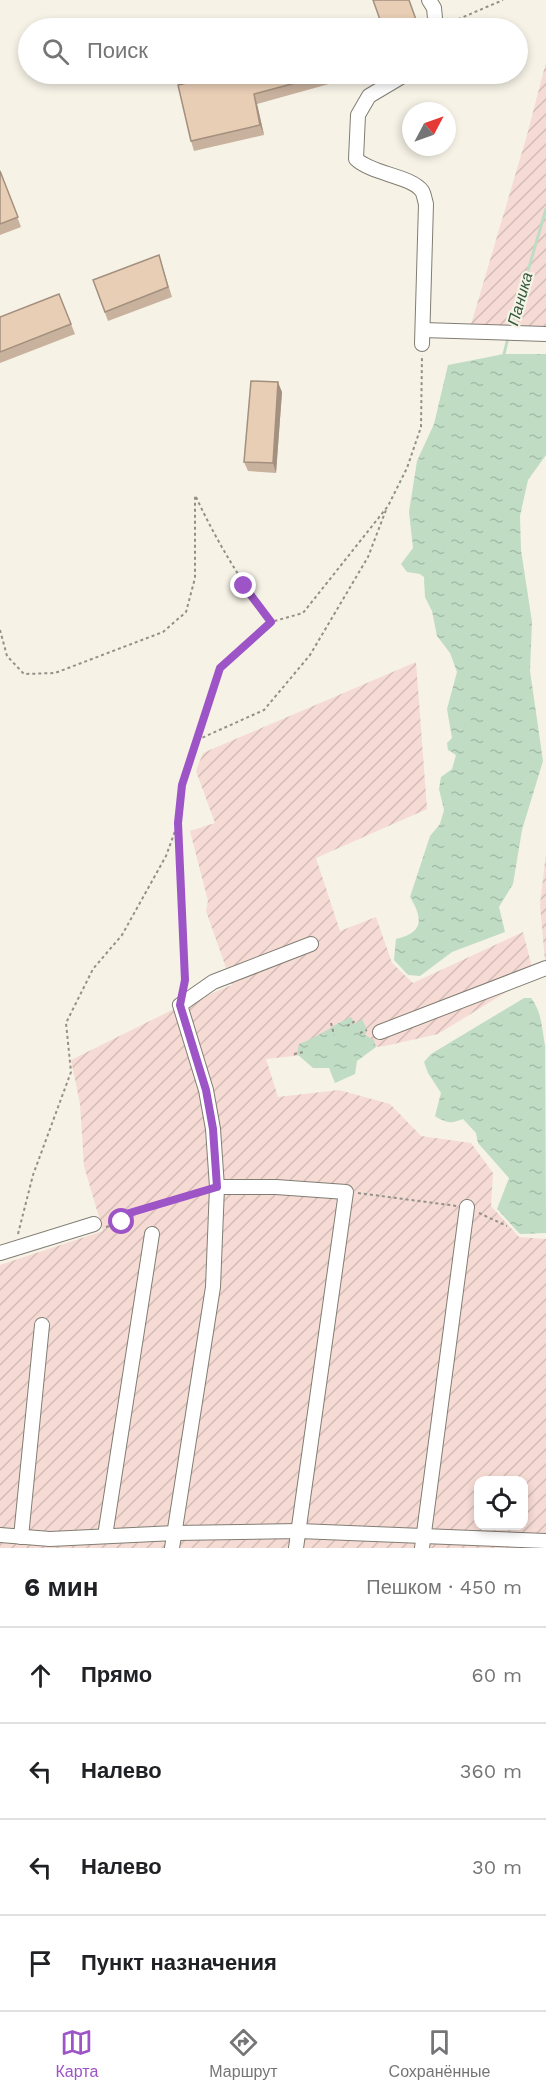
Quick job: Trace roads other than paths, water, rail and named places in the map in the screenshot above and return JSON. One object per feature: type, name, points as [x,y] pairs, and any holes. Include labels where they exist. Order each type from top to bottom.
[{"type":"lane","points":[[429,0],[438,18]]},
{"type":"lane","points":[[389,84],[369,96],[358,115],[356,159],[363,165],[422,190],[426,204],[422,337],[546,334]]},
{"type":"lane","points":[[172,1548],[213,1287],[217,1187],[213,1129],[206,1090],[180,1005],[213,982],[311,944]]},
{"type":"lane","points":[[374,1031],[546,968]]},
{"type":"lane","points":[[217,1187],[276,1186],[346,1192],[296,1548]]},
{"type":"lane","points":[[423,1541],[467,1207]]},
{"type":"lane","points":[[0,1253],[94,1224]]},
{"type":"lane","points":[[105,1536],[152,1234]]},
{"type":"lane","points":[[21,1537],[42,1325]]},
{"type":"lane","points":[[0,1535],[50,1544],[105,1536],[299,1531],[423,1541],[546,1541]]},
{"type":"water","points":[[504,354],[546,354],[546,455],[528,480],[520,516],[521,550],[532,622],[530,671],[543,761],[522,830],[513,884],[499,907],[505,932],[452,952],[420,976],[408,975],[394,960],[396,939],[412,933],[418,924],[419,918],[410,897],[430,836],[440,824],[444,810],[439,789],[441,777],[452,769],[456,755],[448,750],[447,743],[452,738],[447,709],[457,672],[450,653],[437,636],[432,611],[425,597],[424,577],[407,572],[401,564],[413,548],[409,512],[417,461],[434,424],[448,365]]},
{"type":"water","points":[[524,998],[531,998],[537,1009],[545,1046],[546,1233],[520,1234],[497,1209],[509,1178],[478,1143],[476,1133],[463,1119],[449,1122],[435,1116],[441,1093],[424,1062],[431,1054]]},
{"type":"water","points":[[351,1017],[355,1024],[362,1019],[367,1030],[365,1035],[374,1040],[376,1047],[357,1061],[355,1074],[335,1083],[329,1068],[313,1068],[297,1054],[299,1044]]},
{"type":"waterway","name":"Паника","points":[[511,329],[546,209]]},
{"type":"waterway","name":"Паника","points":[[504,354],[508,338]]}]
